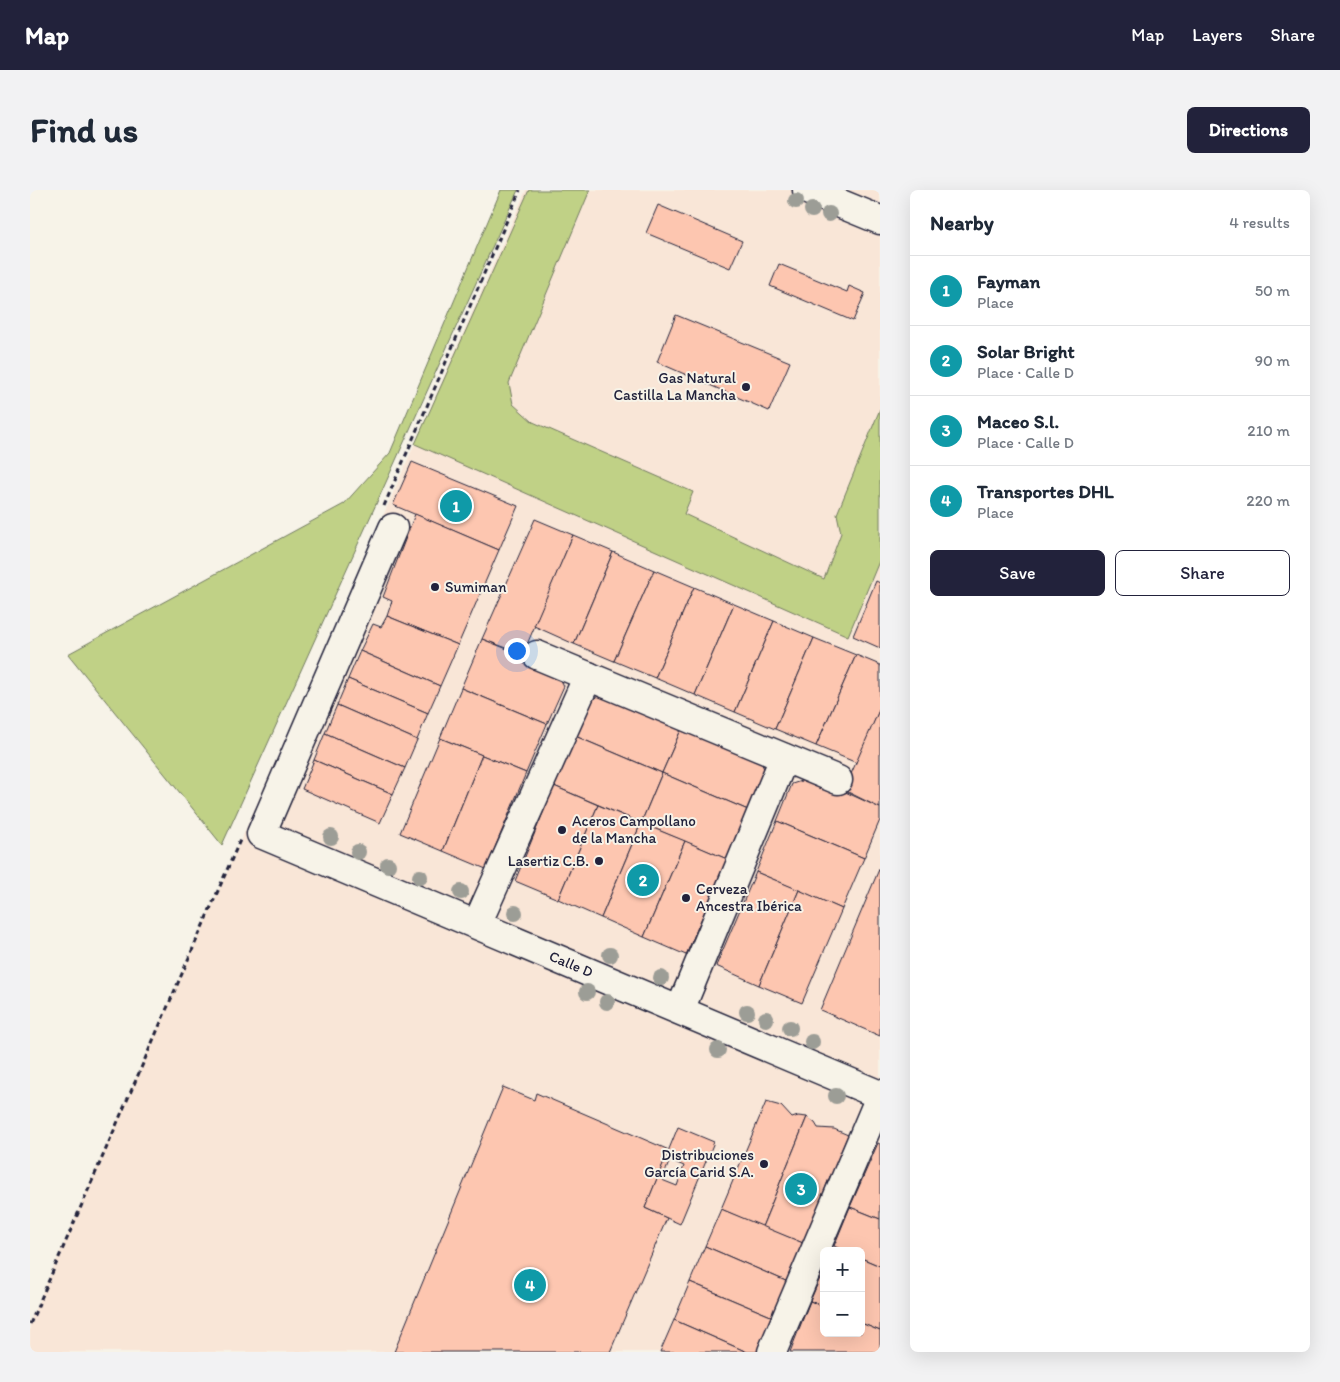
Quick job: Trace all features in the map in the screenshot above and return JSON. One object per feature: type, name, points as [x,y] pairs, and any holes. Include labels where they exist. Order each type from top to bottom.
[{"type":"street","points":[[807,190],[880,220]]},
{"type":"street","name":"Calle D","points":[[393,528],[261,834],[880,1096]]},
{"type":"street","points":[[537,655],[838,780]]},
{"type":"street","points":[[477,924],[588,676]]},
{"type":"street","points":[[680,1010],[784,758]]},
{"type":"street","points":[[772,1352],[880,1096]]},
{"type":"shaded area","points":[[526,190],[880,190],[880,1352],[30,1352],[30,1321]]},
{"type":"green space","points":[[501,190],[518,190],[222,845],[68,654],[344,504],[390,453]]},
{"type":"green space","points":[[529,190],[590,190],[509,383],[513,404],[533,422],[693,492],[684,514],[824,579],[841,533],[837,514],[880,409],[880,559],[848,636],[415,444]]},
{"type":"building","points":[[658,205],[742,241],[730,268],[646,233]]},
{"type":"building","points":[[779,264],[847,292],[849,286],[865,293],[853,321],[770,286]]},
{"type":"building","name":"Gas Natural Castilla La Mancha","points":[[676,315],[790,362],[769,411],[657,362]]},
{"type":"building","points":[[412,462],[518,506],[499,550],[393,505]]},
{"type":"building","name":"Sumiman","points":[[415,514],[499,550],[458,645],[387,616],[392,601],[383,597]]},
{"type":"building","points":[[535,519],[573,535],[523,654],[482,639]]},
{"type":"building","points":[[573,535],[613,552],[574,644],[534,626]]},
{"type":"building","points":[[613,552],[654,570],[614,661],[574,644]]},
{"type":"building","points":[[654,570],[694,587],[655,678],[614,661]]},
{"type":"building","points":[[876,581],[880,583],[880,648],[853,636]]},
{"type":"building","points":[[694,587],[734,604],[695,695],[655,678]]},
{"type":"building","points":[[734,604],[774,621],[735,712],[695,695]]},
{"type":"building","points":[[387,616],[458,645],[440,686],[360,651],[373,624],[381,627]]},
{"type":"building","points":[[774,621],[814,638],[775,729],[735,712]]},
{"type":"building","points":[[814,638],[856,655],[816,746],[775,729]]},
{"type":"building","points":[[482,639],[555,668],[564,686],[547,724],[461,688]]},
{"type":"building","points":[[360,651],[440,686],[428,713],[348,679]]},
{"type":"building","points":[[856,655],[880,665],[880,708],[857,763],[816,746]]},
{"type":"building","points":[[348,679],[428,713],[417,740],[337,705]]},
{"type":"building","points":[[461,688],[547,724],[526,773],[440,738]]},
{"type":"building","points":[[611,692],[684,723],[662,773],[575,736],[591,699]]},
{"type":"building","points":[[337,705],[417,740],[405,768],[325,733]]},
{"type":"building","points":[[880,708],[880,808],[844,790]]},
{"type":"building","points":[[684,723],[757,753],[765,771],[748,810],[662,773]]},
{"type":"building","points":[[325,733],[405,768],[393,794],[314,760]]},
{"type":"building","points":[[575,736],[662,773],[641,823],[554,786]]},
{"type":"building","points":[[440,738],[482,755],[443,851],[400,833]]},
{"type":"building","points":[[482,755],[526,773],[486,869],[443,851]]},
{"type":"building","points":[[314,760],[393,794],[380,823],[302,789]]},
{"type":"building","points":[[662,773],[748,810],[727,859],[641,823]]},
{"type":"building","points":[[813,777],[880,808],[880,820],[864,858],[777,821],[792,784]]},
{"type":"building","name":"Aceros Campollano de la Mancha","points":[[554,786],[598,805],[558,899],[515,881]]},
{"type":"building","name":"Lasertiz C.B.","points":[[598,805],[641,823],[601,918],[558,899]]},
{"type":"building","points":[[777,821],[864,858],[842,909],[756,872]]},
{"type":"building","points":[[641,823],[685,841],[644,937],[601,918]]},
{"type":"building","name":"Cerveza Ancestra Ibérica","points":[[685,841],[727,859],[686,955],[644,937]]},
{"type":"building","points":[[880,867],[880,1036],[820,1010]]},
{"type":"building","points":[[756,872],[799,890],[759,985],[716,966]]},
{"type":"building","points":[[799,890],[842,909],[802,1003],[759,985]]},
{"type":"building","points":[[503,1087],[534,1100],[536,1093],[669,1150],[645,1208],[667,1218],[610,1352],[394,1352]]},
{"type":"building","name":"Distribuciones García Carid S.A.","points":[[766,1102],[781,1106],[792,1118],[798,1116],[807,1117],[762,1227],[721,1209]]},
{"type":"building","points":[[807,1117],[818,1128],[834,1129],[848,1135],[837,1161],[835,1177],[830,1176],[820,1202],[818,1218],[814,1217],[803,1243],[762,1227]]},
{"type":"building","points":[[678,1127],[714,1142],[680,1224],[645,1208]],"holes":[[[670,1160],[684,1166],[677,1186],[662,1180]]]},
{"type":"building","points":[[878,1143],[880,1144],[880,1219],[850,1207]]},
{"type":"building","points":[[850,1207],[880,1219],[880,1266],[865,1260],[865,1247],[834,1246]]},
{"type":"building","points":[[721,1209],[803,1243],[801,1257],[797,1257],[788,1282],[705,1246]]},
{"type":"building","points":[[705,1246],[788,1282],[785,1295],[781,1294],[773,1317],[690,1282]]},
{"type":"building","points":[[865,1260],[880,1266],[880,1331],[865,1325]]},
{"type":"building","points":[[820,1278],[820,1305],[810,1301]]},
{"type":"building","points":[[690,1282],[773,1317],[769,1333],[765,1332],[758,1352],[747,1352],[674,1320]]},
{"type":"building","points":[[810,1301],[820,1305],[820,1337],[865,1337],[865,1325],[880,1331],[880,1352],[790,1352]]},
{"type":"building","points":[[674,1320],[747,1352],[660,1352]]},
{"type":"place","name":"Gas Natural Castilla La Mancha","points":[[746,387]]},
{"type":"place","name":"Fayman","points":[[456,506]]},
{"type":"place","name":"Sumiman","points":[[435,587]]},
{"type":"place","name":"Aceros Campollano de la Mancha","points":[[562,830]]},
{"type":"place","name":"Lasertiz C.B.","points":[[599,861]]},
{"type":"place","name":"Solar Bright","points":[[643,880]]},
{"type":"place","name":"Cerveza Ancestra Ibérica","points":[[686,898]]},
{"type":"place","name":"Distribuciones García Carid S.A.","points":[[764,1164]]},
{"type":"place","name":"Maceo S.l.","points":[[801,1189]]},
{"type":"place","name":"Transportes DHL","points":[[530,1285]]}]
